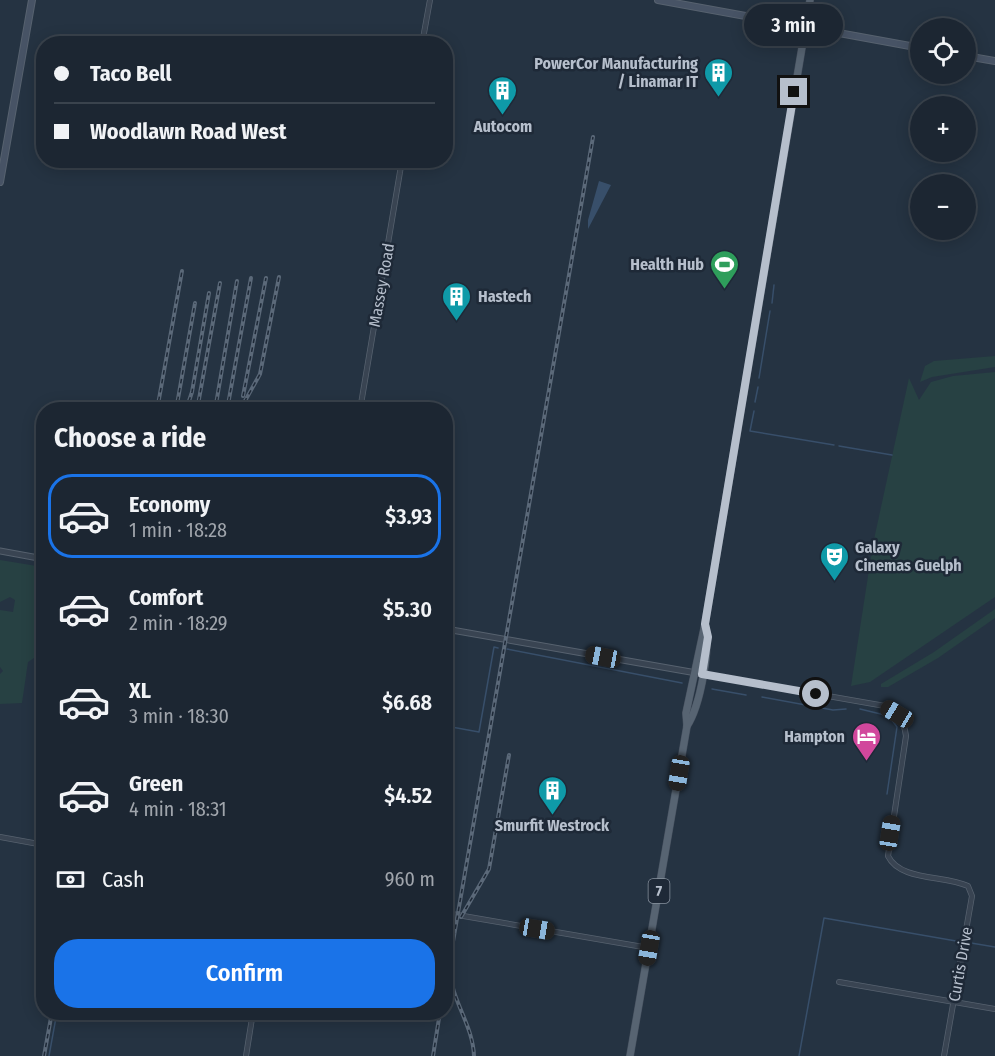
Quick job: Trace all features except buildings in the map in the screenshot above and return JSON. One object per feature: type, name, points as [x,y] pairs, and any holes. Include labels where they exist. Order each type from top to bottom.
[{"type":"main road","points":[[0,182],[32,0]]},
{"type":"main road","points":[[658,0],[910,46]]},
{"type":"main road","name":"7","points":[[630,1056],[687,726],[686,713],[705,624],[810,0]]},
{"type":"main road","points":[[976,58],[995,61]]},
{"type":"main road","name":"7","points":[[687,726],[695,714],[708,637],[705,624]]},
{"type":"street","points":[[423,36],[430,0]]},
{"type":"street","name":"Massey Road","points":[[361,402],[401,168]]},
{"type":"street","points":[[0,551],[36,558]]},
{"type":"street","points":[[453,630],[702,674]]},
{"type":"street","name":"Curtis Drive","points":[[702,674],[885,706],[897,714],[904,723],[906,736],[888,856],[891,863],[904,871],[955,880],[968,886],[972,896],[944,1056]]},
{"type":"street","points":[[0,837],[36,844]]},
{"type":"street","points":[[453,914],[649,948]]},
{"type":"street","points":[[839,982],[995,1009]]},
{"type":"street","points":[[246,1056],[252,1020]]},
{"type":"green space","points":[[995,356],[995,367],[932,377],[920,382],[925,366],[934,361]]},
{"type":"green space","points":[[995,372],[995,597],[870,682],[851,686],[873,544],[909,378],[919,400],[931,382],[953,376]]},
{"type":"green space","points":[[0,560],[36,566],[36,657],[28,662],[22,703],[0,704],[0,674],[3,671],[0,667],[0,610],[13,612],[15,600],[10,597],[0,602]]},
{"type":"green space","points":[[995,609],[995,618],[938,658],[888,687],[881,687],[881,684],[934,652]]},
{"type":"water","points":[[599,181],[611,185],[588,229],[588,220]]},
{"type":"waterway","points":[[772,303],[774,285]]},
{"type":"waterway","points":[[759,378],[770,311]]},
{"type":"waterway","points":[[755,402],[758,387]]},
{"type":"waterway","points":[[754,411],[750,431],[834,445]]},
{"type":"waterway","points":[[839,446],[892,455]]},
{"type":"waterway","points":[[453,727],[479,732],[494,647],[498,648]]},
{"type":"waterway","points":[[507,649],[682,683]]},
{"type":"waterway","points":[[712,689],[746,695]]},
{"type":"waterway","points":[[762,697],[833,710],[846,709]]},
{"type":"waterway","points":[[860,709],[889,716],[897,727],[887,794]]},
{"type":"waterway","points":[[799,1056],[824,918],[956,941]]},
{"type":"waterway","points":[[971,943],[995,947]]},
{"type":"waterway","points":[[49,1056],[56,1020]]},
{"type":"railway","points":[[453,942],[593,137]]},
{"type":"railway","points":[[158,402],[182,271]]},
{"type":"railway","points":[[244,402],[260,374],[279,277]]},
{"type":"railway","points":[[228,402],[251,278]]},
{"type":"railway","points":[[243,396],[266,278]]},
{"type":"railway","points":[[216,402],[237,281]]},
{"type":"railway","points":[[198,402],[220,283]]},
{"type":"railway","points":[[189,402],[209,293]]},
{"type":"railway","points":[[177,402],[195,303]]},
{"type":"railway","points":[[461,917],[489,869],[509,755]]},
{"type":"railway","points":[[453,988],[470,1034],[474,1056]]},
{"type":"railway","points":[[44,1056],[51,1020]]},
{"type":"railway","points":[[433,1056],[439,1020]]},
{"type":"place","name":"PowerCor Manufacturing / Linamar IT","points":[[719,98]]},
{"type":"place","name":"Autocom","points":[[503,116]]},
{"type":"place","name":"Health Hub","points":[[725,290]]},
{"type":"place","name":"Hastech","points":[[457,322]]},
{"type":"place","name":"Galaxy Cinemas Guelph","points":[[834,582]]},
{"type":"place","name":"Hampton","points":[[866,762]]},
{"type":"place","name":"Smurfit Westrock","points":[[552,816]]},
{"type":"route","points":[[794,92],[705,624],[708,637],[702,674],[816,694]]}]
